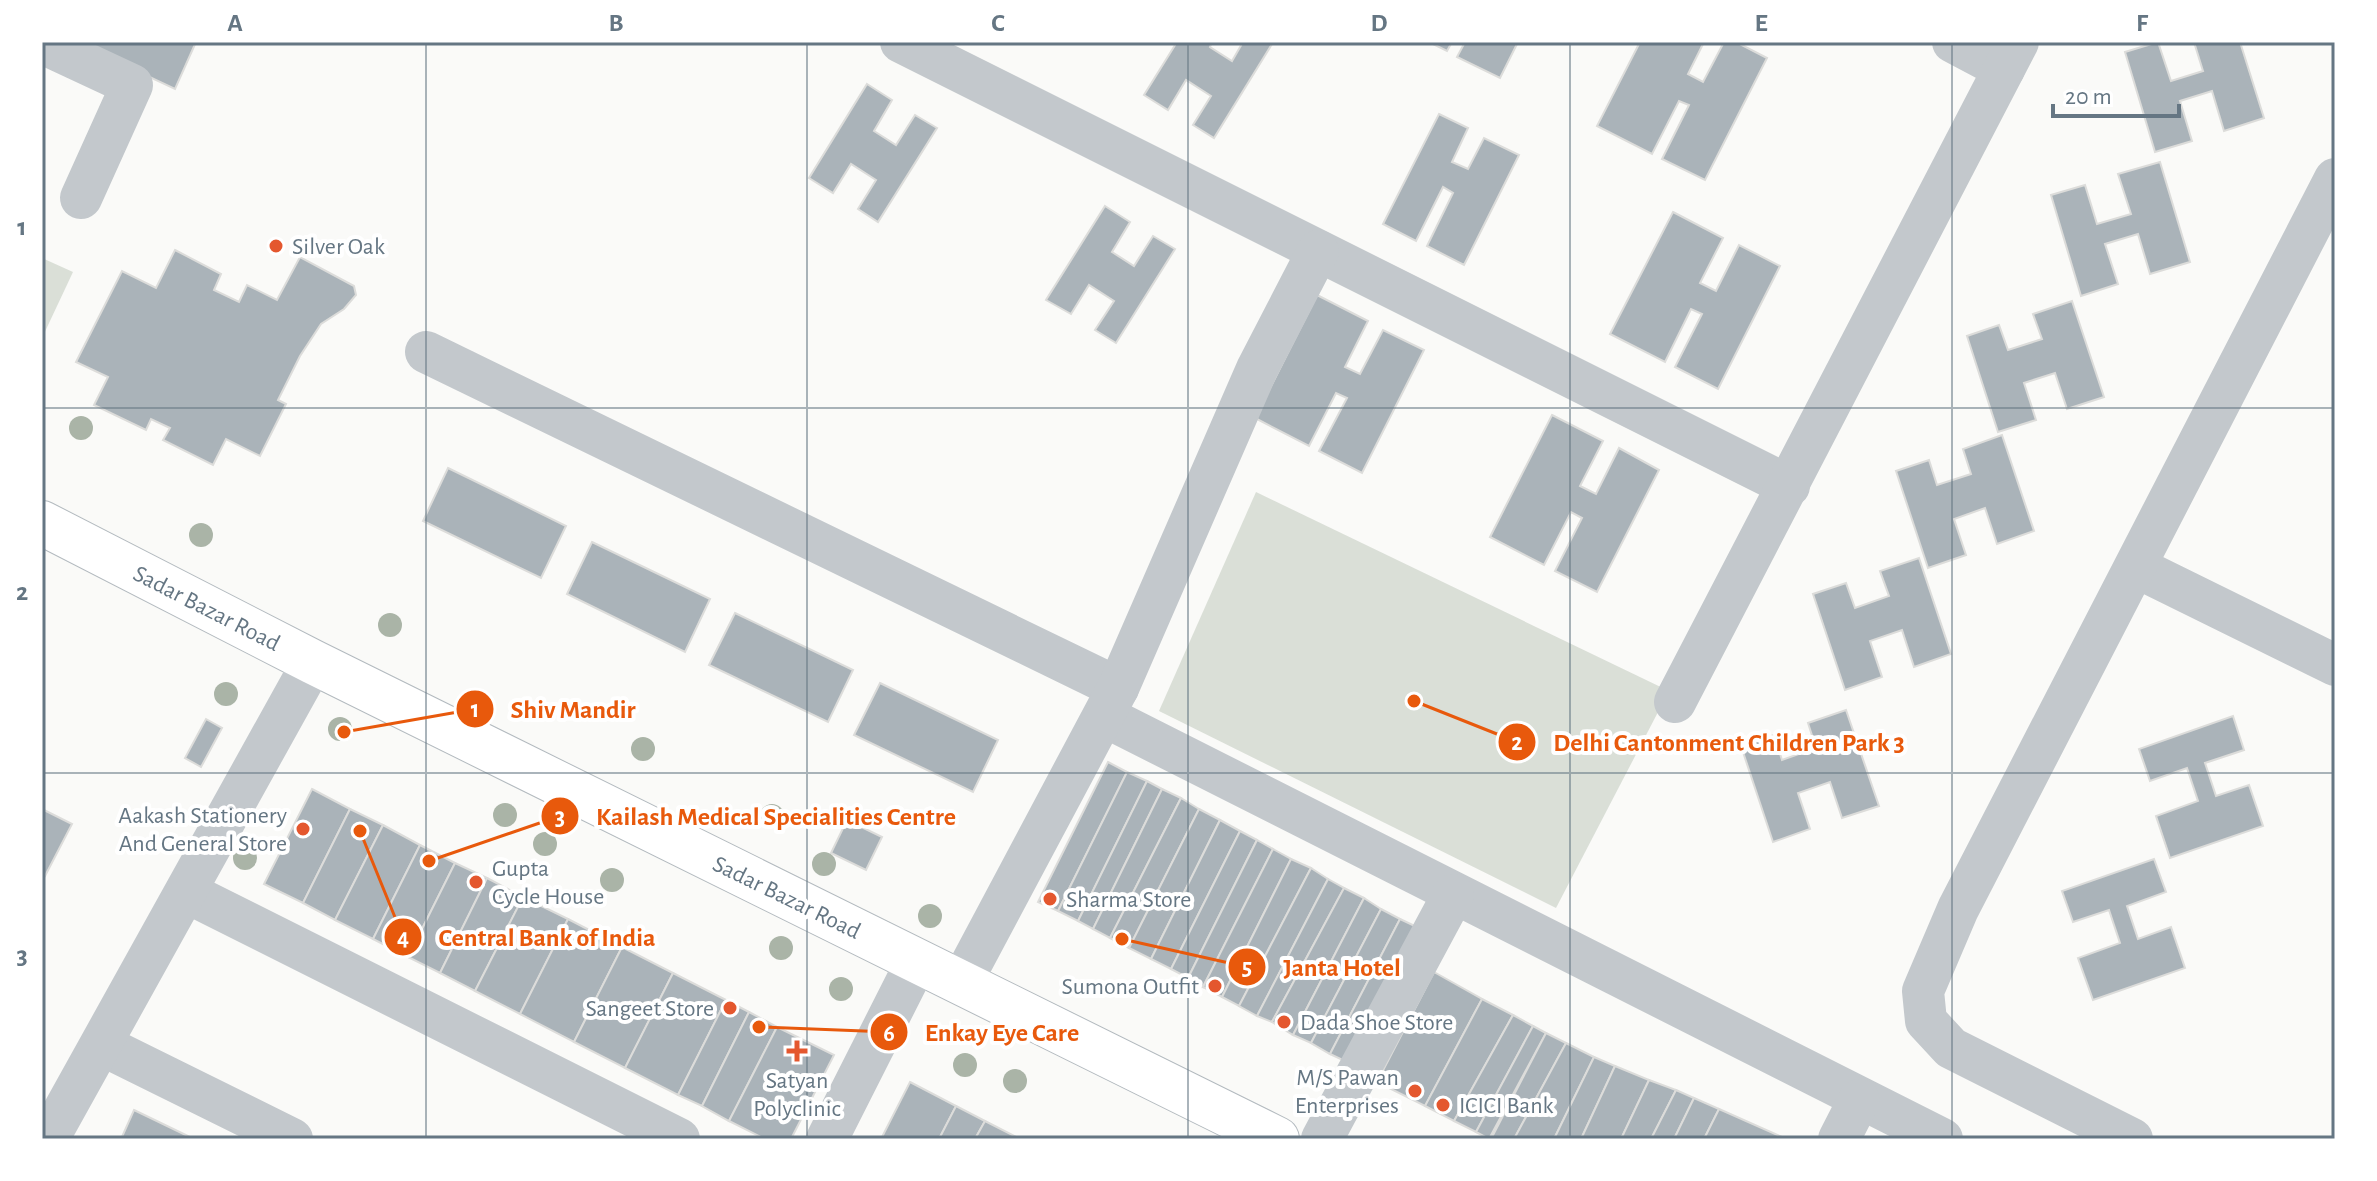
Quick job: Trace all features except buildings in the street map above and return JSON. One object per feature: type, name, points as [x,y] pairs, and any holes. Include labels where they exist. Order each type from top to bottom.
[{"type":"street","points":[[901,42],[1789,486]]},
{"type":"street","points":[[1675,702],[2011,55],[1953,42]]},
{"type":"street","points":[[42,43],[132,85],[81,198]]},
{"type":"street","points":[[2132,1139],[1951,1048],[1926,1021],[1923,991],[1958,909],[2335,179]]},
{"type":"street","points":[[961,983],[1111,702],[1257,369],[1318,251]]},
{"type":"street","points":[[426,352],[1111,702],[1453,895],[1942,1139]]},
{"type":"street","name":"Sadar Bazar Road","points":[[42,523],[313,662],[1277,1139]]},
{"type":"street","points":[[2136,567],[2335,665]]},
{"type":"street","points":[[48,1139],[313,662]]},
{"type":"street","points":[[186,892],[679,1139]]},
{"type":"street","points":[[1322,1139],[1453,895]]},
{"type":"street","points":[[827,1139],[917,961]]},
{"type":"street","points":[[102,1045],[292,1139]]},
{"type":"street","points":[[1839,1139],[1859,1100]]},
{"type":"shaded area","points":[[42,258],[73,272],[42,338]]},
{"type":"shaded area","points":[[1256,492],[1669,691],[1556,908],[1159,711]]},
{"type":"place","name":"Silver Oak","points":[[276,246]]},
{"type":"place","name":"Delhi Cantonment Children Park 3","points":[[1414,701]]},
{"type":"place","name":"Shiv Mandir","points":[[344,732]]},
{"type":"place","name":"Aakash Stationery And General Store","points":[[303,829]]},
{"type":"place","name":"Central Bank of India","points":[[360,831]]},
{"type":"place","name":"Kailash Medical Specialities Centre","points":[[429,861]]},
{"type":"place","name":"Gupta Cycle House","points":[[476,882]]},
{"type":"place","name":"Sharma Store","points":[[1050,899]]},
{"type":"place","name":"Janta Hotel","points":[[1122,939]]},
{"type":"place","name":"Sumona Outfit","points":[[1215,986]]},
{"type":"place","name":"Sangeet Store","points":[[730,1008]]},
{"type":"place","name":"Dada Shoe Store","points":[[1284,1022]]},
{"type":"place","name":"Enkay Eye Care","points":[[759,1027]]},
{"type":"place","name":"Satyan Polyclinic","points":[[797,1051]]},
{"type":"place","name":"M/S Pawan Enterprises","points":[[1415,1091]]},
{"type":"place","name":"ICICI Bank","points":[[1443,1105]]}]
